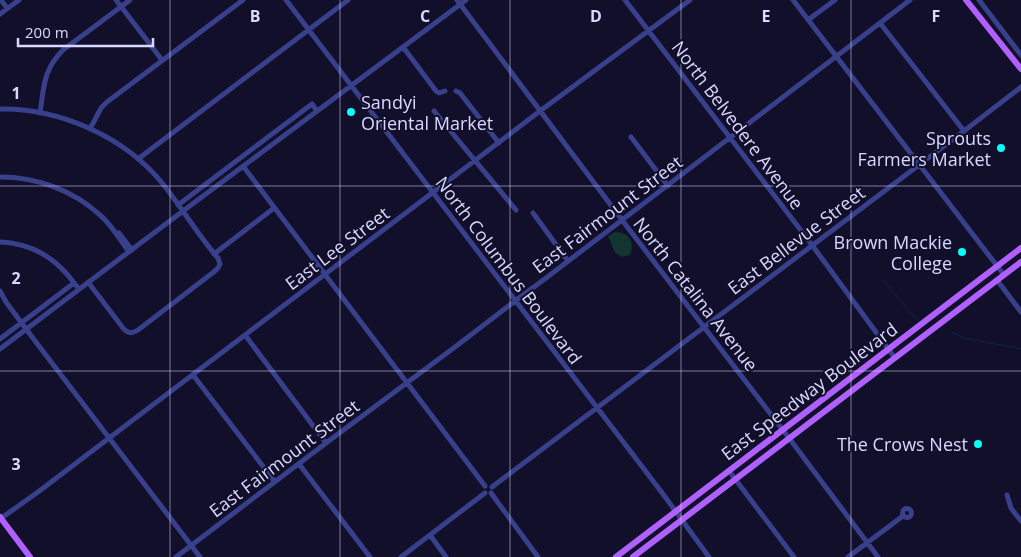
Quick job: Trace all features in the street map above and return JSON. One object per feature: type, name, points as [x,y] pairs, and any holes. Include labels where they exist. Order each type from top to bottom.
[{"type":"main road","points":[[966,0],[1021,69]]},
{"type":"main road","name":"East Speedway Boulevard","points":[[616,557],[1021,248]]},
{"type":"main road","name":"East Speedway Boulevard","points":[[633,557],[1021,262]]},
{"type":"main road","points":[[0,518],[30,557]]},
{"type":"street","points":[[1,0],[7,8]]},
{"type":"street","points":[[0,14],[18,0]]},
{"type":"street","points":[[116,0],[162,60]]},
{"type":"street","points":[[40,113],[46,75],[56,57],[130,0]]},
{"type":"street","points":[[90,129],[106,102],[242,0]]},
{"type":"street","name":"North Columbus Boulevard","points":[[286,0],[709,557]]},
{"type":"street","points":[[138,159],[348,0]]},
{"type":"street","points":[[0,349],[403,47],[459,2],[466,0]]},
{"type":"street","name":"North Belvedere Avenue","points":[[625,0],[895,358]]},
{"type":"street","name":"East Lee Street","points":[[0,518],[110,438],[540,111],[690,0]]},
{"type":"street","points":[[794,0],[1004,275]]},
{"type":"street","points":[[808,20],[835,0]]},
{"type":"street","name":"East Fairmount Street","points":[[176,557],[668,186],[910,0]]},
{"type":"street","points":[[978,0],[1021,55]]},
{"type":"street","name":"North Catalina Avenue","points":[[459,2],[878,557]]},
{"type":"street","points":[[880,23],[964,132]]},
{"type":"street","points":[[403,47],[436,91],[439,93],[445,91]]},
{"type":"street","name":"East Bellevue Street","points":[[401,557],[1021,87]]},
{"type":"street","points":[[456,91],[460,93],[499,143]]},
{"type":"street","points":[[178,205],[312,104],[317,111]]},
{"type":"street","points":[[0,109],[40,113],[68,120],[118,143],[138,159],[162,183],[220,262],[218,268],[208,277],[138,330],[131,333],[123,328],[88,282]]},
{"type":"street","points":[[434,110],[516,210]]},
{"type":"street","points":[[631,137],[668,186]]},
{"type":"street","points":[[243,166],[485,486],[489,485],[489,491],[538,557]]},
{"type":"street","points":[[0,177],[16,177],[38,181],[55,187],[86,203],[101,215],[130,251]]},
{"type":"street","points":[[214,254],[274,208]]},
{"type":"street","points":[[533,213],[568,261]]},
{"type":"street","points":[[0,242],[10,242],[30,248],[50,258],[79,289]]},
{"type":"street","points":[[997,280],[1021,312]]},
{"type":"street","points":[[0,338],[74,283]]},
{"type":"street","points":[[0,291],[26,329],[200,557]]},
{"type":"street","points":[[245,336],[326,443]]},
{"type":"street","points":[[193,375],[275,482]]},
{"type":"street","points":[[298,464],[370,557]]},
{"type":"street","points":[[729,471],[794,557]]},
{"type":"street","points":[[1007,495],[1011,508],[1021,521]]},
{"type":"street","points":[[848,557],[903,516]]},
{"type":"street","points":[[430,535],[446,557]]},
{"type":"green space","points":[[615,232],[620,232],[630,239],[632,246],[630,255],[622,257],[615,253],[608,236]]},
{"type":"waterway","points":[[883,280],[918,321]]},
{"type":"waterway","points":[[953,333],[965,338],[1021,349]]},
{"type":"place","name":"Sandyi Oriental Market","points":[[351,112]]},
{"type":"place","name":"Sprouts Farmers Market","points":[[1001,148]]},
{"type":"place","name":"Brown Mackie College","points":[[962,252]]},
{"type":"place","name":"The Crows Nest","points":[[978,444]]}]
